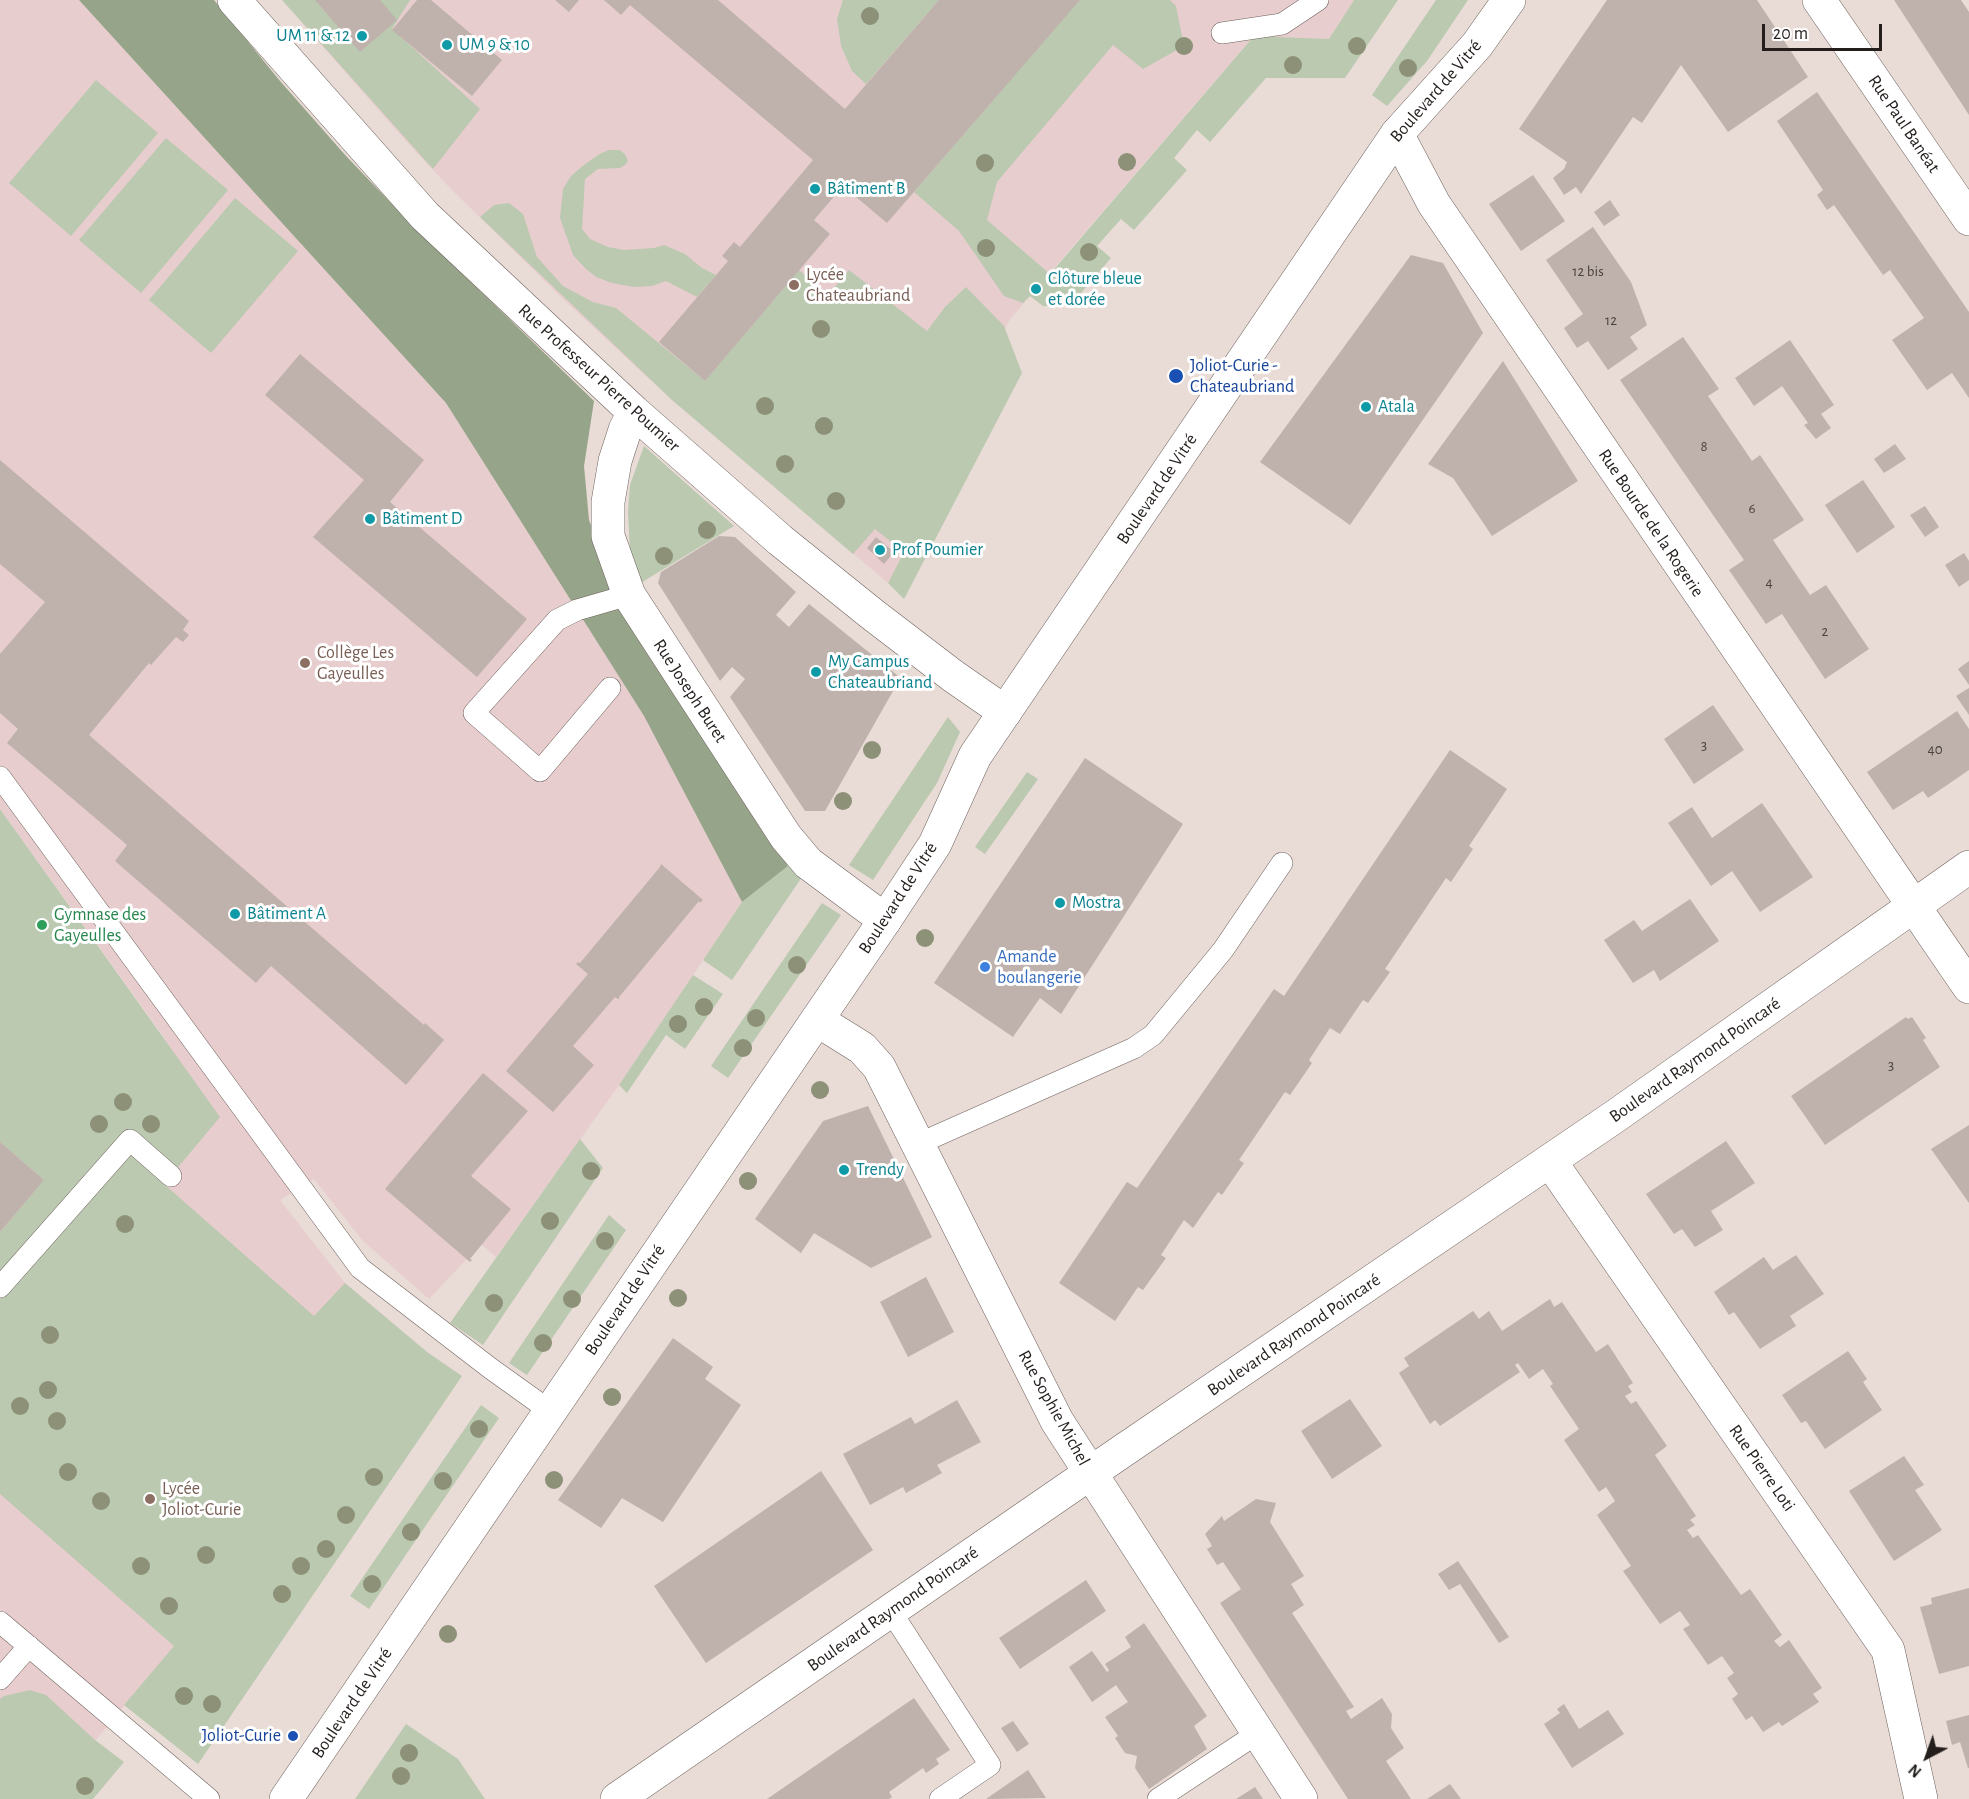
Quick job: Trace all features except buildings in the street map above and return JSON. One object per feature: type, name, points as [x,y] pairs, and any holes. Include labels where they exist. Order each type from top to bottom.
[{"type":"street","name":"Rue Professeur Pierre Poumier","points":[[234,0],[425,216],[634,412],[780,540],[862,606],[1005,712]]},
{"type":"street","name":"Boulevard de Vitré","points":[[286,1799],[885,920],[935,844],[975,756],[1396,134],[1477,45],[1509,0]]},
{"type":"street","name":"Rue Paul Banéat","points":[[1819,0],[1969,219]]},
{"type":"street","name":"Rue Bourde de la Rogerie","points":[[1396,134],[1434,204],[1969,987]]},
{"type":"street","name":"Rue Joseph Buret","points":[[634,412],[625,430],[615,461],[608,502],[608,536],[629,595],[786,837],[808,863],[885,920]]},
{"type":"street","name":"Boulevard Raymond Poincaré","points":[[617,1799],[1090,1473],[1550,1161],[1969,867]]},
{"type":"street","name":"Rue Sophie Michel","points":[[817,1020],[861,1048],[879,1067],[1057,1421],[1301,1799]]},
{"type":"street","name":"Rue Pierre Loti","points":[[1550,1161],[1888,1650],[1921,1799]]},
{"type":"lane","points":[[1222,33],[1282,24],[1318,0]]},
{"type":"lane","points":[[610,688],[540,771],[474,713],[557,620],[577,610],[629,595]]},
{"type":"lane","points":[[0,777],[360,1268],[549,1411]]},
{"type":"lane","points":[[918,1144],[1134,1048],[1153,1035],[1223,950],[1282,864]]},
{"type":"lane","points":[[0,1287],[130,1140],[171,1176]]},
{"type":"lane","points":[[890,1610],[990,1765],[940,1799]]},
{"type":"lane","points":[[0,1622],[209,1799]]},
{"type":"lane","points":[[0,1678],[29,1646]]},
{"type":"lane","points":[[1158,1799],[1258,1733]]},
{"type":"shaded area","name":"Collège Les Gayeulles","points":[[0,0],[79,0],[446,403],[644,716],[742,902],[619,1085],[496,1257],[481,1244],[429,1299],[363,1241],[314,1179],[280,1200],[345,1283],[427,1352],[174,1646],[47,1799],[0,1799],[0,1075],[166,1040],[0,809]]},
{"type":"shaded area","name":"Lycée Chateaubriand","points":[[282,0],[1354,0],[1329,39],[1254,36],[1011,318],[995,344],[904,552],[888,583],[672,400],[563,299],[450,188]]},
{"type":"green space","points":[[79,0],[214,0],[280,81],[346,156],[414,227],[594,401],[584,466],[589,520],[622,608],[788,866],[742,902],[644,716],[446,403]]},
{"type":"green space","points":[[282,0],[410,0],[392,29],[480,109],[433,169]]},
{"type":"green space","points":[[843,0],[939,0],[866,84],[852,71],[841,46],[837,19]]},
{"type":"green space","points":[[1079,0],[1170,0],[1176,6],[1184,46],[1143,69],[1113,45],[997,182],[987,220],[1050,274],[1254,36],[1329,39],[1354,0],[1398,0],[1345,78],[1266,78],[1210,142],[1197,130],[1174,158],[1187,170],[1134,230],[1121,219],[1097,246],[1111,258],[1070,306],[1043,306],[1030,296],[1023,303],[1004,296],[959,231],[914,192]]},
{"type":"green space","points":[[1436,0],[1468,0],[1427,61],[1387,106],[1372,95]]},
{"type":"green space","points":[[96,80],[158,133],[71,236],[9,183]]},
{"type":"green space","points":[[166,138],[228,190],[141,293],[79,240]]},
{"type":"green space","points":[[608,150],[619,150],[625,154],[628,161],[620,168],[598,169],[585,179],[582,229],[590,239],[608,247],[624,250],[664,245],[685,254],[702,268],[716,275],[697,297],[666,281],[652,286],[634,287],[612,283],[596,277],[573,255],[560,218],[563,189],[571,176]]},
{"type":"green space","points":[[235,198],[298,251],[211,353],[149,300]]},
{"type":"green space","points":[[509,203],[523,214],[537,257],[563,286],[593,302],[616,308],[705,381],[799,270],[828,295],[849,270],[927,331],[945,307],[966,287],[1004,326],[1022,373],[904,599],[888,583],[904,552],[875,529],[853,554],[672,400],[480,217],[494,205]]},
{"type":"green space","points":[[644,446],[734,526],[639,584],[631,570],[628,512],[630,485]]},
{"type":"green space","points":[[948,717],[960,732],[937,783],[873,880],[849,865]]},
{"type":"green space","points":[[1027,772],[1038,779],[985,854],[975,847]]},
{"type":"green space","name":"Lycée Joliot-Curie","points":[[0,809],[220,1117],[164,1184],[314,1316],[345,1283],[427,1352],[462,1376],[198,1764],[124,1705],[174,1646],[0,1494],[0,1232],[44,1180],[0,1142]]},
{"type":"green space","points":[[788,866],[802,877],[732,980],[703,960],[742,902]]},
{"type":"green space","points":[[822,903],[841,915],[728,1078],[711,1066]]},
{"type":"green space","points":[[693,975],[723,994],[685,1049],[666,1035],[627,1093],[619,1085]]},
{"type":"green space","points":[[580,1139],[603,1168],[483,1345],[450,1323]]},
{"type":"green space","points":[[609,1215],[626,1230],[527,1375],[509,1363]]},
{"type":"green space","points":[[481,1405],[499,1418],[369,1609],[350,1596]]},
{"type":"green space","points":[[30,1690],[46,1695],[95,1740],[124,1762],[93,1799],[0,1799],[0,1699]]},
{"type":"green space","points":[[406,1724],[458,1759],[485,1799],[355,1799]]},
{"type":"place","name":"UM 11 & 12","points":[[362,36]]},
{"type":"place","name":"UM 9 & 10","points":[[447,45]]},
{"type":"place","name":"Bâtiment B","points":[[815,189]]},
{"type":"place","name":"Lycée Chateaubriand","points":[[794,285]]},
{"type":"place","name":"Clôture bleue et dorée","points":[[1036,289]]},
{"type":"place","name":"Joliot-Curie - Chateaubriand","points":[[1176,376]]},
{"type":"place","name":"Atala","points":[[1366,407]]},
{"type":"place","name":"Bâtiment D","points":[[370,519]]},
{"type":"place","name":"Prof Poumier","points":[[880,550]]},
{"type":"place","name":"Collège Les Gayeulles","points":[[305,663]]},
{"type":"place","name":"My Campus Chateaubriand","points":[[816,672]]},
{"type":"place","name":"Mostra","points":[[1060,903]]},
{"type":"place","name":"Bâtiment A","points":[[235,914]]},
{"type":"place","name":"Gymnase des Gayeulles","points":[[42,925]]},
{"type":"place","name":"Amande boulangerie","points":[[985,967]]},
{"type":"place","name":"Trendy","points":[[844,1170]]},
{"type":"place","name":"Lycée Joliot-Curie","points":[[150,1499]]},
{"type":"place","name":"Joliot-Curie","points":[[293,1736]]}]
